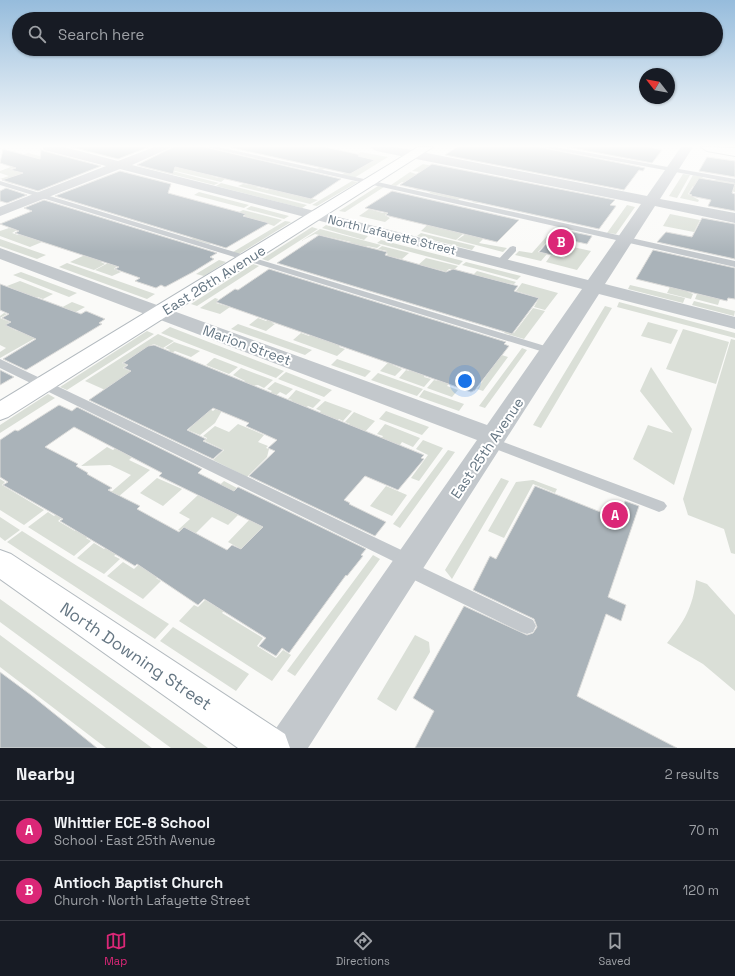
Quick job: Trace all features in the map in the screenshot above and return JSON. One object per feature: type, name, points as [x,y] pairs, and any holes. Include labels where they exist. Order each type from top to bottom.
[{"type":"street","points":[[0,212],[78,182]]},
{"type":"street","name":"North Lafayette Street","points":[[182,182],[735,323]]},
{"type":"street","points":[[563,182],[735,218]]},
{"type":"street","name":"East 25th Avenue","points":[[286,748],[664,182]]},
{"type":"street","name":"East 26th Avenue","points":[[0,412],[369,183]]},
{"type":"street","name":"Marion Street","points":[[0,253],[492,440]]},
{"type":"street","name":"North Downing Street","points":[[0,563],[271,748]]},
{"type":"lane","points":[[364,182],[735,264]]},
{"type":"lane","points":[[0,183],[551,351]]},
{"type":"lane","points":[[500,263],[513,249]]},
{"type":"lane","points":[[0,363],[408,565],[527,626]]},
{"type":"lane","points":[[492,440],[659,506]]},
{"type":"shaded area","points":[[6,182],[19,182],[13,184]]},
{"type":"shaded area","points":[[202,182],[219,183],[214,185]]},
{"type":"shaded area","points":[[282,182],[320,182],[297,195],[318,200],[310,204],[238,186],[243,184],[258,186],[256,187],[268,190]]},
{"type":"shaded area","points":[[350,182],[358,182],[317,206],[312,205]]},
{"type":"shaded area","points":[[396,182],[479,182],[492,191],[477,203],[472,202],[478,197],[466,194],[458,200],[429,193],[436,188],[427,184],[418,190],[415,189],[419,186],[402,182],[396,186],[391,185]]},
{"type":"shaded area","points":[[678,182],[686,182],[677,198],[669,196]]},
{"type":"shaded area","points":[[689,182],[699,182],[713,185],[715,182],[735,183],[735,192],[693,186],[688,194],[699,200],[698,202],[680,198]]},
{"type":"shaded area","points":[[221,183],[307,205],[302,208],[216,186]]},
{"type":"shaded area","points":[[378,186],[384,187],[345,212],[339,211]]},
{"type":"shaded area","points":[[199,192],[249,205],[244,208],[194,195]]},
{"type":"shaded area","points":[[449,204],[456,205],[453,208],[460,211],[464,207],[475,210],[453,231],[463,234],[456,240],[421,231]]},
{"type":"shaded area","points":[[627,205],[635,207],[616,234],[607,233]]},
{"type":"shaded area","points":[[251,206],[289,216],[284,219],[246,209]]},
{"type":"shaded area","points":[[398,206],[385,215],[390,218],[385,222],[359,216],[369,209],[383,213]]},
{"type":"shaded area","points":[[243,210],[282,220],[274,226],[254,219],[209,244],[191,239],[204,232],[245,216],[245,214],[239,212]]},
{"type":"shaded area","points":[[670,214],[700,220],[694,232],[663,226]]},
{"type":"shaded area","points":[[285,221],[291,222],[239,254],[233,252]]},
{"type":"shaded area","points":[[326,225],[368,236],[364,240],[322,228]]},
{"type":"shaded area","points":[[312,227],[318,229],[268,261],[262,259]]},
{"type":"shaded area","points":[[9,228],[17,230],[12,233],[18,235],[21,234],[42,242],[30,247],[0,236],[0,231]]},
{"type":"shaded area","points":[[320,229],[381,245],[377,248],[365,247],[350,243],[351,242],[315,234],[301,241]]},
{"type":"shaded area","points":[[421,233],[475,246],[472,250],[417,236]]},
{"type":"shaded area","points":[[467,233],[485,237],[479,243],[507,248],[503,252],[457,240]]},
{"type":"shaded area","points":[[547,236],[551,237],[538,252],[547,254],[541,261],[515,255],[519,251],[532,253]]},
{"type":"shaded area","points":[[0,239],[46,255],[37,259],[0,246]]},
{"type":"shaded area","points":[[381,240],[463,261],[459,265],[377,243]]},
{"type":"shaded area","points":[[382,246],[409,253],[402,259],[387,257],[385,256],[388,254],[386,253],[387,251],[378,249]]},
{"type":"shaded area","points":[[573,247],[591,251],[577,270],[546,262],[551,255],[564,258]]},
{"type":"shaded area","points":[[85,255],[102,261],[101,262],[105,264],[94,270],[70,262]]},
{"type":"shaded area","points":[[426,258],[458,266],[455,269],[449,269],[421,293],[444,271],[421,265],[412,273],[409,273]]},
{"type":"shaded area","points":[[219,260],[226,262],[204,276],[196,274]]},
{"type":"shaded area","points":[[466,262],[521,276],[517,280],[462,265]]},
{"type":"shaded area","points":[[67,263],[155,294],[147,299],[59,267]]},
{"type":"shaded area","points":[[108,263],[117,266],[114,269],[121,272],[112,276],[95,270]]},
{"type":"shaded area","points":[[253,264],[259,266],[197,306],[191,304]]},
{"type":"shaded area","points":[[477,271],[516,282],[514,284],[506,284],[484,277],[480,280],[473,275]]},
{"type":"shaded area","points":[[21,272],[77,293],[69,297],[13,275]]},
{"type":"shaded area","points":[[20,281],[53,294],[43,299],[38,297],[34,298],[7,286]]},
{"type":"shaded area","points":[[522,283],[558,293],[545,310],[534,307],[539,298],[516,291]]},
{"type":"shaded area","points":[[630,285],[685,298],[683,303],[628,289]]},
{"type":"shaded area","points":[[670,287],[689,289],[688,292],[693,294],[691,299],[667,293]]},
{"type":"shaded area","points":[[697,294],[720,299],[718,305],[695,299]]},
{"type":"shaded area","points":[[215,298],[218,299],[216,303],[230,307],[220,314],[200,308]]},
{"type":"shaded area","points":[[694,301],[735,311],[734,316],[692,305]]},
{"type":"shaded area","points":[[72,302],[85,307],[43,330],[46,332],[0,358],[0,352],[6,348],[0,345],[0,318],[10,322],[5,325],[17,331]]},
{"type":"shaded area","points":[[619,302],[735,333],[735,338],[617,307]]},
{"type":"shaded area","points":[[605,306],[612,308],[541,428],[533,425]]},
{"type":"shaded area","points":[[533,308],[545,311],[524,339],[504,333],[506,330],[514,333]]},
{"type":"shaded area","points":[[4,313],[7,314],[0,318],[0,316]]},
{"type":"shaded area","points":[[258,318],[266,321],[270,319],[275,320],[272,323],[275,324],[266,331],[249,325]]},
{"type":"shaded area","points":[[648,322],[678,330],[671,344],[641,336]]},
{"type":"shaded area","points":[[238,324],[312,350],[305,355],[231,329]]},
{"type":"shaded area","points":[[170,327],[284,371],[276,378],[161,333]]},
{"type":"shaded area","points":[[683,329],[729,342],[716,384],[666,369]]},
{"type":"shaded area","points":[[147,331],[154,334],[67,390],[60,387]]},
{"type":"shaded area","points":[[301,333],[309,336],[312,334],[342,344],[339,347],[345,349],[337,356],[293,340]]},
{"type":"shaded area","points":[[158,334],[174,341],[163,348],[154,344],[149,346],[122,363],[127,365],[123,368],[134,373],[112,393],[85,381]]},
{"type":"shaded area","points":[[731,339],[735,340],[735,554],[731,553],[724,529],[688,515],[683,499]]},
{"type":"shaded area","points":[[174,342],[200,351],[191,357],[175,351],[170,354],[166,353],[170,350],[165,348]]},
{"type":"shaded area","points":[[405,345],[393,365],[402,369],[395,376],[380,371]]},
{"type":"shaded area","points":[[522,348],[527,350],[485,408],[479,406]]},
{"type":"shaded area","points":[[486,350],[508,357],[483,391],[477,389],[489,372],[463,363]]},
{"type":"shaded area","points":[[214,358],[238,367],[229,374],[206,365]]},
{"type":"shaded area","points":[[337,359],[371,371],[365,377],[331,365]]},
{"type":"shaded area","points":[[464,365],[447,386],[458,390],[452,397],[427,388],[434,380],[438,381]]},
{"type":"shaded area","points":[[651,367],[692,429],[674,485],[633,459],[648,425],[673,433],[640,391]]},
{"type":"shaded area","points":[[241,368],[273,380],[264,388],[258,385],[245,387],[245,381],[233,375]]},
{"type":"shaded area","points":[[412,368],[426,373],[424,377],[431,379],[424,387],[399,378],[406,370],[409,371]]},
{"type":"shaded area","points":[[286,372],[332,390],[324,397],[278,379]]},
{"type":"shaded area","points":[[378,373],[423,389],[417,396],[371,380]]},
{"type":"shaded area","points":[[275,382],[293,389],[286,395],[280,392],[272,399],[249,411],[272,391],[267,389]]},
{"type":"shaded area","points":[[296,390],[321,400],[313,408],[308,406],[304,410],[289,403],[292,400],[288,399]]},
{"type":"shaded area","points":[[424,390],[464,404],[459,411],[419,397]]},
{"type":"shaded area","points":[[48,394],[55,398],[0,433],[0,425]]},
{"type":"shaded area","points":[[325,401],[352,411],[343,421],[339,419],[335,422],[317,415],[321,411],[316,409]]},
{"type":"shaded area","points":[[220,405],[224,407],[215,423],[200,435],[188,430],[193,425],[177,418],[208,408],[213,411]]},
{"type":"shaded area","points":[[386,411],[429,427],[422,435],[379,419]]},
{"type":"shaded area","points":[[354,412],[375,421],[363,434],[346,428],[350,424],[345,422]]},
{"type":"shaded area","points":[[238,424],[264,435],[258,442],[268,446],[266,448],[269,449],[267,457],[247,477],[213,460],[224,450],[205,441],[207,438],[203,436],[215,426],[229,432]]},
{"type":"shaded area","points":[[385,424],[420,438],[413,447],[402,442],[398,448],[380,441],[383,436],[377,434]]},
{"type":"shaded area","points":[[423,440],[443,448],[419,481],[411,478],[428,455],[416,449]]},
{"type":"shaded area","points":[[107,447],[113,450],[117,447],[134,455],[129,460],[150,470],[118,497],[110,493],[131,475],[110,465],[81,466]]},
{"type":"shaded area","points":[[448,450],[455,452],[400,528],[393,524]]},
{"type":"shaded area","points":[[157,478],[182,489],[163,506],[140,493]]},
{"type":"shaded area","points":[[501,478],[509,481],[452,579],[445,570]]},
{"type":"shaded area","points":[[0,479],[5,482],[2,485],[44,510],[24,525],[0,510]]},
{"type":"shaded area","points":[[533,480],[557,489],[555,493],[533,484],[504,538],[488,531],[516,482]]},
{"type":"shaded area","points":[[224,481],[237,488],[219,505],[231,511],[249,493],[271,504],[254,522],[273,533],[256,546],[248,542],[241,549],[228,542],[251,518],[241,512],[228,525],[212,517],[193,536],[178,530],[190,519],[179,513],[198,495],[205,499]]},
{"type":"shaded area","points":[[386,486],[407,495],[392,516],[370,506]]},
{"type":"shaded area","points":[[48,512],[54,516],[57,514],[63,517],[58,521],[75,531],[79,527],[92,533],[86,538],[91,541],[74,556],[28,527]]},
{"type":"shaded area","points":[[0,517],[20,530],[5,541],[0,537]]},
{"type":"shaded area","points":[[22,531],[169,624],[155,639],[7,542]]},
{"type":"shaded area","points":[[94,543],[104,549],[109,545],[121,550],[114,556],[120,559],[104,574],[77,558]]},
{"type":"shaded area","points":[[373,555],[380,559],[295,676],[287,671]]},
{"type":"shaded area","points":[[254,561],[263,566],[222,613],[263,638],[257,646],[276,658],[283,650],[291,655],[272,681],[179,621],[194,605],[198,607],[205,600],[215,606]]},
{"type":"shaded area","points":[[123,562],[134,569],[140,563],[159,575],[156,578],[161,581],[143,599],[107,576]]},
{"type":"shaded area","points":[[696,580],[707,584],[735,615],[735,691],[703,664],[667,643],[687,614],[693,598]]},
{"type":"shaded area","points":[[0,599],[208,748],[171,748],[0,622]]},
{"type":"shaded area","points":[[173,627],[249,674],[236,691],[160,641]]},
{"type":"shaded area","points":[[0,635],[152,748],[106,748],[0,667]]},
{"type":"shaded area","points":[[415,635],[429,642],[430,652],[396,711],[377,699]]},
{"type":"building","points":[[8,182],[61,182],[38,191]]},
{"type":"building","points":[[92,182],[163,182],[171,184],[168,193],[246,214],[243,216],[269,223],[226,248],[55,196]]},
{"type":"building","points":[[238,182],[337,182],[311,199]]},
{"type":"building","points":[[405,182],[523,182],[615,200],[610,205],[616,206],[599,229],[400,185]]},
{"type":"building","points":[[583,182],[630,182],[624,190]]},
{"type":"building","points":[[697,182],[722,182],[735,184],[732,193],[735,194],[735,211],[708,206],[711,200],[691,196],[692,195],[689,194]]},
{"type":"building","points":[[6,188],[27,195],[7,203],[0,201],[0,191]]},
{"type":"building","points":[[392,191],[519,220],[497,242],[389,216],[386,215],[388,213],[365,208]]},
{"type":"building","points":[[44,200],[217,253],[210,257],[214,259],[193,272],[165,287],[161,285],[156,288],[135,281],[140,278],[115,269],[119,267],[15,233],[19,231],[0,224],[32,211],[24,208]]},
{"type":"building","points":[[702,218],[735,224],[735,259],[657,242],[666,232],[692,237]]},
{"type":"building","points":[[559,229],[592,236],[587,244],[573,241],[560,257],[539,252]]},
{"type":"building","points":[[319,235],[387,252],[385,255],[446,272],[453,269],[518,286],[514,291],[539,298],[512,334],[277,263]]},
{"type":"building","points":[[653,250],[735,268],[735,299],[728,298],[727,301],[636,279]]},
{"type":"building","points":[[269,269],[506,342],[504,344],[509,346],[475,390],[471,392],[216,302],[235,289],[238,290]]},
{"type":"building","points":[[0,284],[81,314],[86,311],[105,319],[99,323],[102,324],[26,370],[3,359],[36,339],[5,325],[11,322],[2,318],[9,314],[0,310]]},
{"type":"building","points":[[154,345],[424,455],[421,458],[424,459],[398,490],[365,476],[344,500],[350,503],[349,504],[386,522],[375,536],[249,476],[275,451],[268,448],[277,440],[246,426],[249,423],[213,408],[187,430],[206,439],[203,441],[223,450],[213,459],[89,400],[131,371],[124,368],[128,365],[123,363],[148,346]]},
{"type":"building","points":[[0,370],[14,377],[0,385]]},
{"type":"building","points":[[59,405],[72,411],[77,407],[202,469],[198,473],[234,491],[238,487],[366,549],[361,555],[363,556],[347,576],[346,575],[289,653],[282,648],[276,656],[259,646],[266,638],[204,599],[198,605],[137,564],[135,566],[60,521],[63,519],[3,485],[8,482],[0,477],[0,440],[15,430],[18,431]],"holes":[[[74,427],[162,473],[159,476],[263,527],[241,549],[232,545],[227,550],[184,527],[179,532],[137,509],[140,506],[108,490],[112,488],[87,474],[88,473],[76,466],[78,464],[45,447]]]},
{"type":"building","points":[[535,486],[618,519],[625,501],[639,506],[608,597],[626,605],[621,621],[606,614],[577,696],[677,748],[415,748],[434,711],[413,698],[464,606],[527,635],[533,633],[537,627],[534,619],[473,590],[490,556],[496,559]]},
{"type":"building","points":[[0,672],[31,695],[97,748],[0,748]]},
{"type":"place","name":"Antioch Baptist Church","points":[[561,242]]},
{"type":"place","name":"Whittier ECE-8 School","points":[[615,515]]}]
